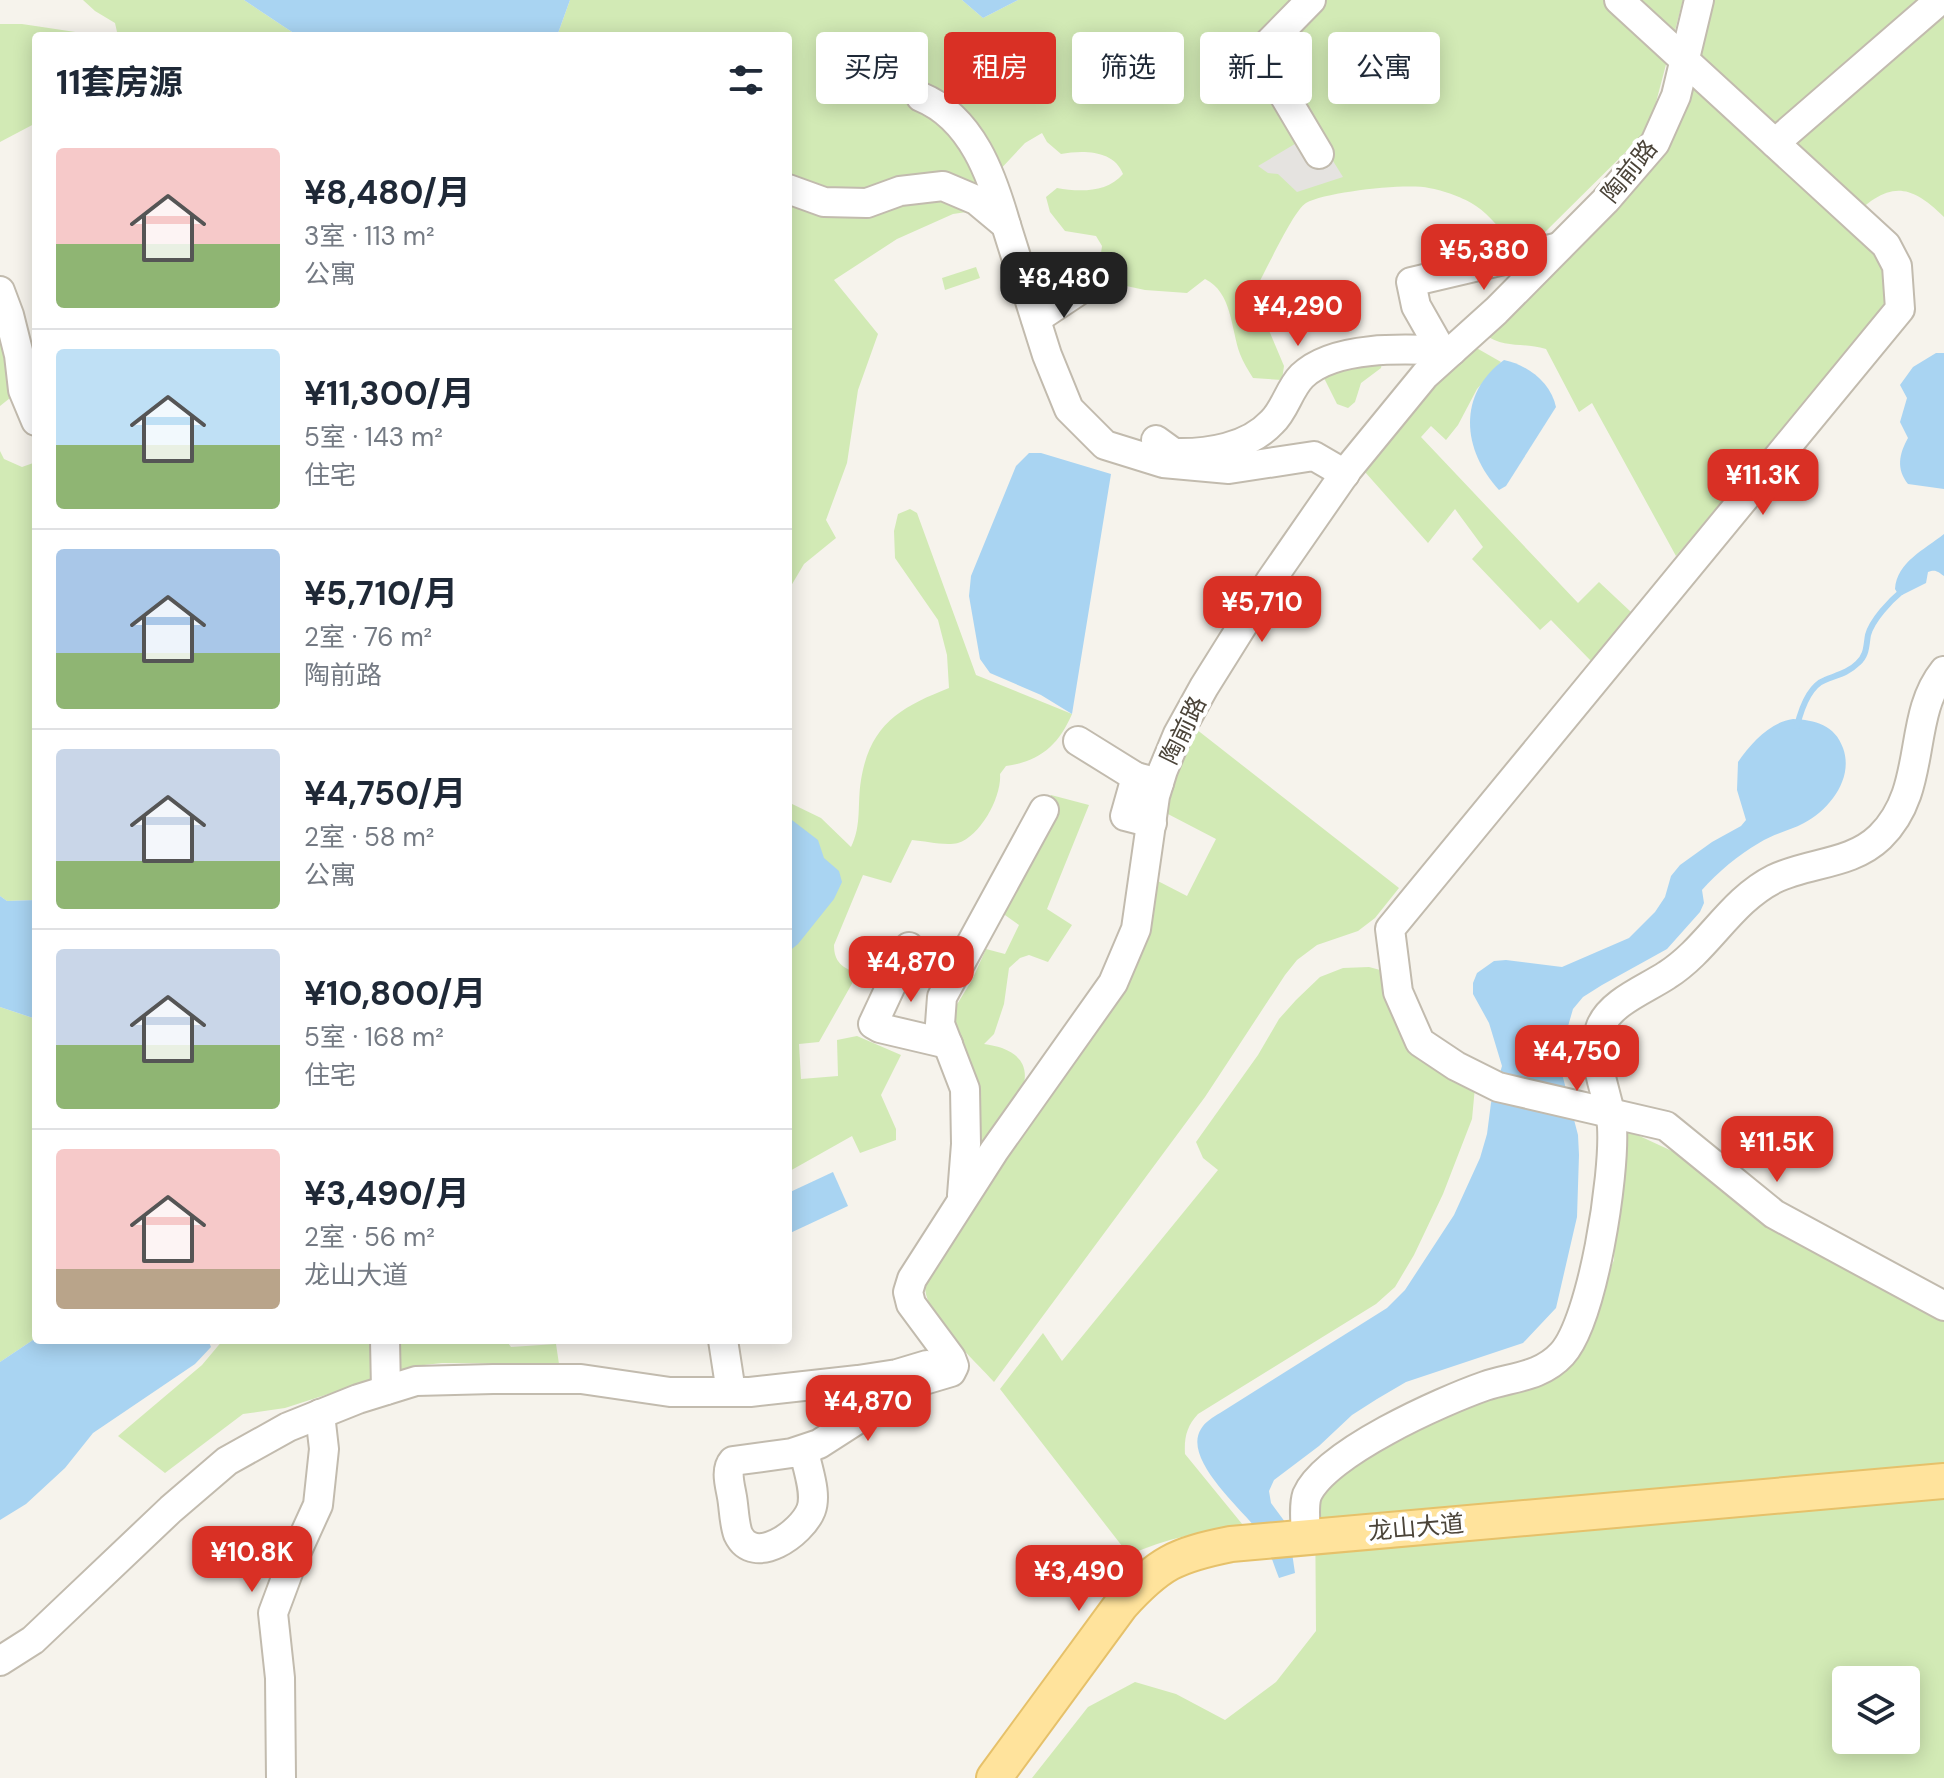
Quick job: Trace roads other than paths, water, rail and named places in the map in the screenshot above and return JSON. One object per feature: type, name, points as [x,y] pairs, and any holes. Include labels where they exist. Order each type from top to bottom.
[{"type":"main road","name":"龙山大道","points":[[994,1778],[1121,1605],[1145,1578],[1162,1565],[1187,1554],[1231,1544],[1944,1481]]},
{"type":"street","points":[[1311,0],[1259,53],[1319,154]]},
{"type":"street","points":[[1619,0],[1886,245],[1897,266],[1900,309],[1390,929],[1398,992],[1420,1042],[1456,1066],[1498,1087],[1666,1126],[1774,1214],[1944,1306]]},
{"type":"street","name":"陶前路","points":[[951,1358],[911,1304],[908,1292],[912,1279],[962,1200],[1113,983],[1136,929],[1152,823],[1148,780],[1271,580],[1345,474],[1447,350],[1560,247],[1655,143],[1676,96],[1699,0]]},
{"type":"street","points":[[1775,143],[1940,0]]},
{"type":"street","points":[[928,100],[942,106],[965,132],[993,181],[1036,319],[1069,409],[1105,445],[1174,453],[1208,452],[1252,437],[1273,422],[1303,375],[1323,363],[1359,353],[1447,350]]},
{"type":"street","points":[[792,190],[824,202],[867,203],[900,191],[943,186],[976,200],[1006,225]]},
{"type":"street","points":[[1447,350],[1416,306],[1411,282],[1560,247]]},
{"type":"street","points":[[1026,285],[1071,272],[1081,289],[1036,319]]},
{"type":"street","points":[[0,291],[19,355],[23,390],[32,411]]},
{"type":"street","points":[[1162,451],[1229,469],[1314,456],[1345,474]]},
{"type":"street","points":[[1306,1537],[1307,1495],[1344,1456],[1430,1408],[1481,1387],[1542,1371],[1566,1349],[1579,1326],[1587,1300],[1606,1202],[1612,1150],[1604,1112],[1599,1056],[1599,1031],[1604,1020],[1617,1007],[1690,957],[1737,906],[1760,888],[1779,877],[1854,854],[1883,835],[1904,807],[1927,710],[1935,685],[1944,671]]},
{"type":"street","points":[[1078,741],[1148,780]]},
{"type":"street","points":[[962,1200],[966,1144],[965,1089],[940,1024],[942,997],[1044,810]]},
{"type":"street","points":[[909,947],[873,1024],[948,1044]]},
{"type":"street","points":[[385,1344],[386,1390]]},
{"type":"street","points":[[724,1344],[731,1392]]},
{"type":"street","points":[[0,1661],[33,1640],[150,1528],[227,1461],[288,1427],[416,1381],[581,1379],[670,1392],[731,1392],[897,1374],[951,1358],[954,1366],[951,1372],[914,1383],[816,1445]]},
{"type":"street","points":[[281,1778],[280,1678],[273,1613],[318,1505],[324,1449],[320,1414]]},
{"type":"water","points":[[244,0],[570,0],[558,32],[292,32]]},
{"type":"water","points":[[962,0],[1018,0],[983,18]]},
{"type":"water","points":[[1936,353],[1944,353],[1944,489],[1908,484],[1900,467],[1908,438],[1900,422],[1907,398],[1900,385],[1913,367]]},
{"type":"water","points":[[1504,360],[1522,366],[1537,376],[1549,390],[1556,407],[1506,486],[1499,490],[1478,458],[1470,423],[1478,389]]},
{"type":"water","points":[[1029,453],[1041,453],[1111,474],[1072,714],[1041,695],[990,673],[980,659],[969,596],[971,576],[1016,466]]},
{"type":"water","points":[[1944,534],[1944,576],[1935,571],[1928,572],[1926,583],[1898,594],[1895,589],[1897,580],[1906,564]]},
{"type":"water","points":[[1793,719],[1823,725],[1835,734],[1843,748],[1845,770],[1831,801],[1814,817],[1764,840],[1729,864],[1702,890],[1704,903],[1700,912],[1667,949],[1583,997],[1573,1009],[1560,1066],[1578,1135],[1577,1217],[1556,1308],[1523,1343],[1406,1382],[1377,1399],[1352,1415],[1319,1446],[1274,1480],[1269,1491],[1271,1503],[1288,1526],[1295,1573],[1279,1578],[1259,1532],[1207,1469],[1197,1441],[1201,1429],[1215,1416],[1387,1308],[1405,1290],[1454,1215],[1480,1158],[1502,1066],[1489,1023],[1473,994],[1477,973],[1494,961],[1506,960],[1562,967],[1629,938],[1655,912],[1665,897],[1671,876],[1680,865],[1746,820],[1737,790],[1738,762],[1762,734],[1777,724]]},
{"type":"water","points":[[792,820],[818,840],[824,858],[839,871],[842,882],[834,899],[792,949]]},
{"type":"water","points":[[0,896],[7,901],[32,900],[32,1018],[0,1007]]},
{"type":"water","points":[[833,1172],[848,1206],[792,1232],[792,1191]]},
{"type":"water","points":[[32,1341],[32,1344],[210,1344],[211,1347],[195,1364],[93,1433],[65,1468],[26,1504],[0,1520],[0,1362]]},
{"type":"waterway","points":[[1797,726],[1803,706],[1814,687],[1861,660],[1873,623],[1902,591]]}]
